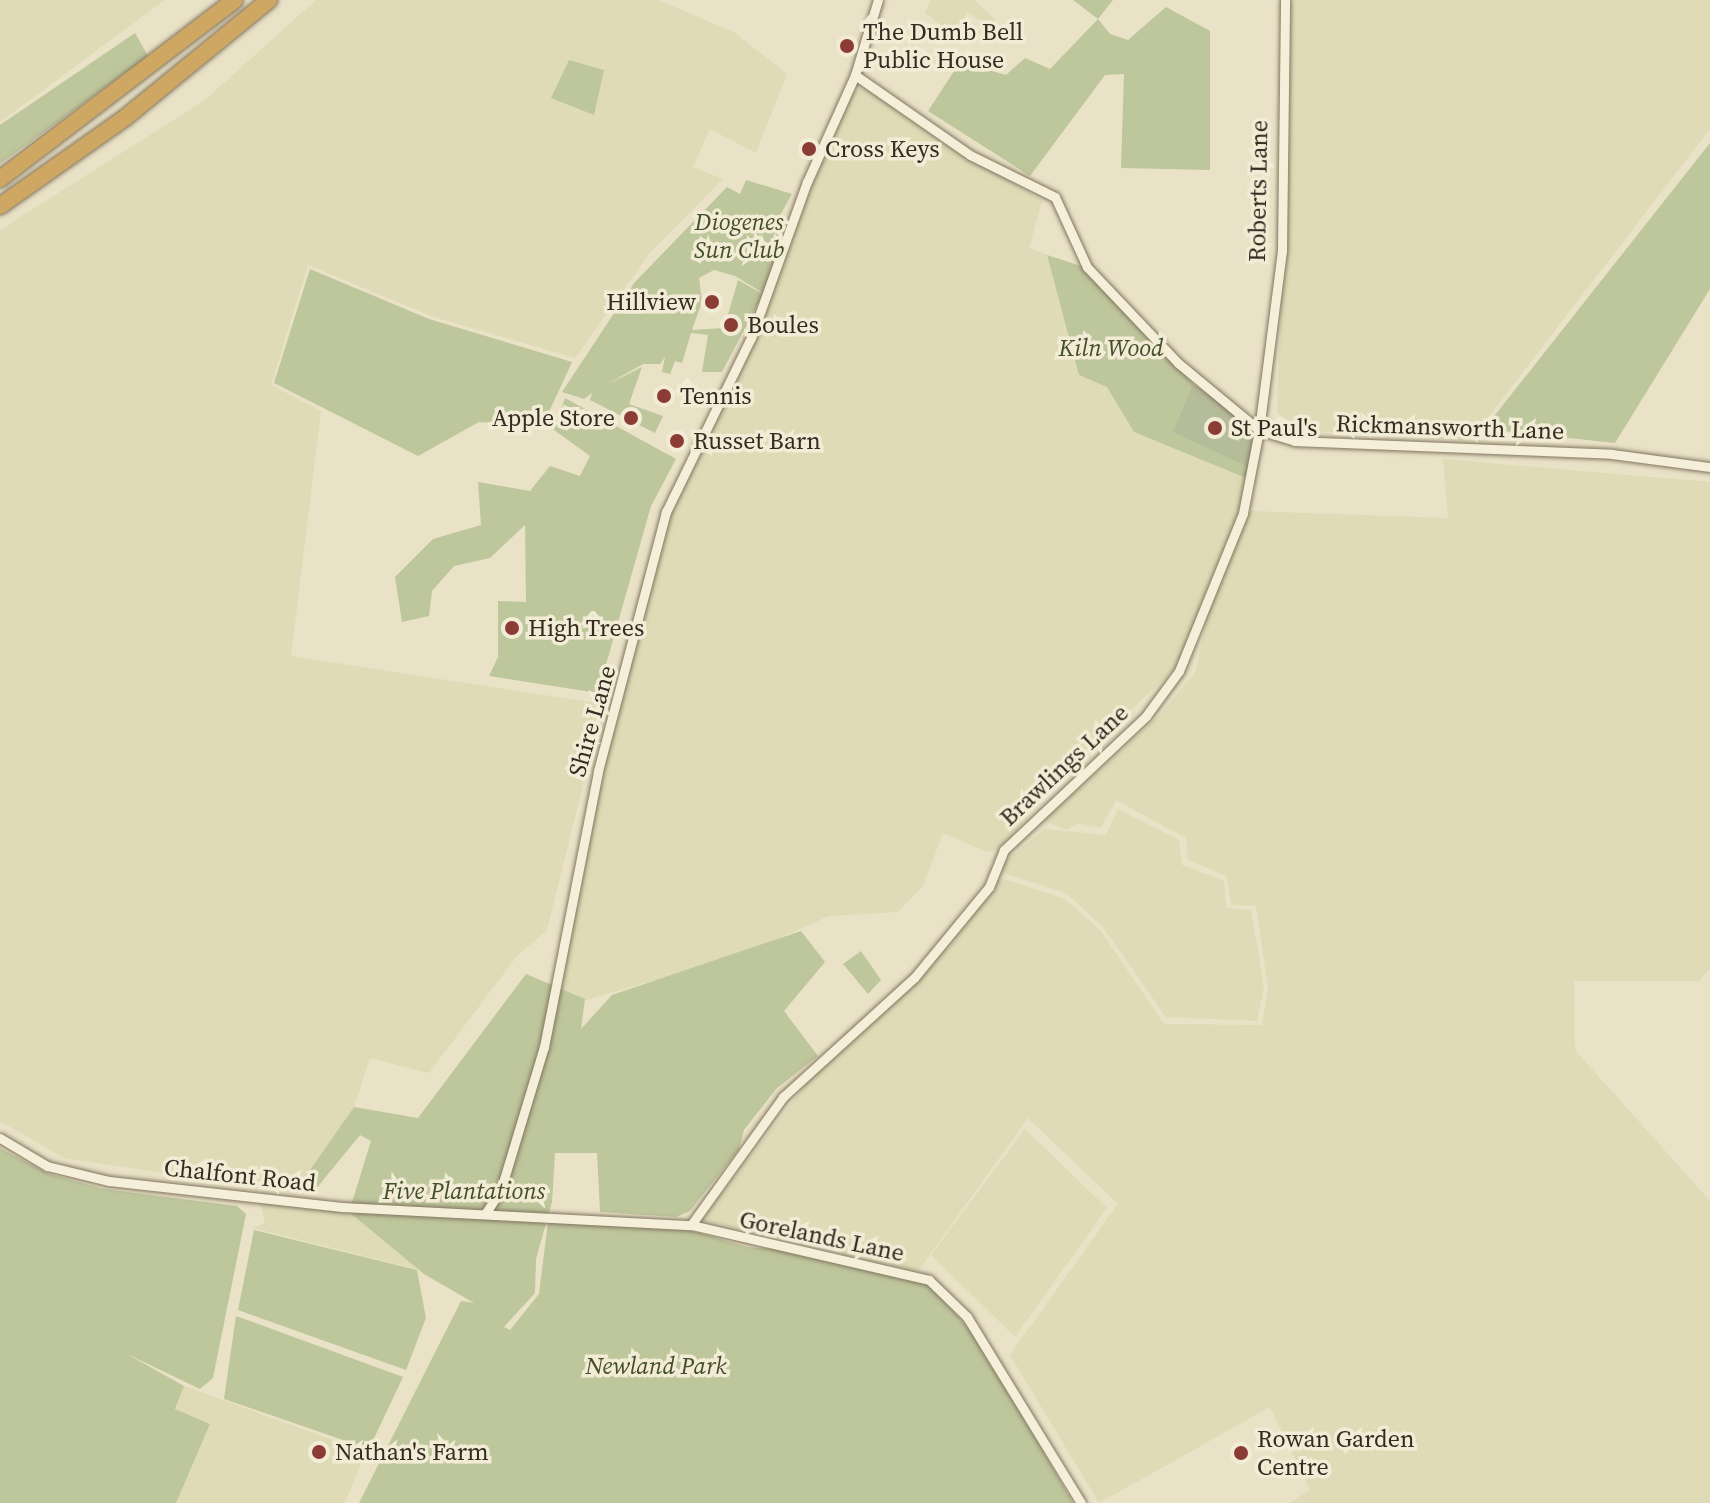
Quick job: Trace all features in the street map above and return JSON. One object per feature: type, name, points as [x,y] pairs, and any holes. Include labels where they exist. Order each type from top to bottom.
[{"type":"highway","points":[[0,179],[235,0]]},
{"type":"highway","points":[[0,206],[126,117],[269,0]]},
{"type":"street","name":"Shire Lane","points":[[485,1214],[501,1189],[540,1062],[598,771],[666,512],[751,338],[807,182],[855,75],[878,0]]},
{"type":"street","name":"Roberts Lane","points":[[1259,430],[1282,251],[1285,0]]},
{"type":"street","name":"Rickmansworth Lane","points":[[855,75],[970,155],[1055,197],[1087,267],[1178,363],[1259,430],[1294,441],[1612,454],[1710,467]]},
{"type":"street","name":"Brawlings Lane","points":[[691,1225],[783,1097],[914,978],[989,887],[1014,838],[1146,716],[1179,671],[1243,513],[1259,430]]},
{"type":"street","name":"Chalfont Road","points":[[0,1138],[47,1166],[109,1181],[485,1214]]},
{"type":"street","name":"Gorelands Lane","points":[[485,1214],[691,1225],[929,1280],[967,1317],[1081,1503]]},
{"type":"shaded area","points":[[0,0],[165,0],[0,122]]},
{"type":"shaded area","points":[[316,0],[659,0],[735,33],[787,74],[756,153],[710,129],[693,167],[723,179],[649,254],[575,358],[431,316],[308,265],[271,385],[321,411],[291,656],[603,704],[547,930],[517,956],[429,1073],[370,1058],[354,1107],[294,1193],[64,1158],[0,1121],[0,230],[205,100]]},
{"type":"shaded area","points":[[930,0],[974,0],[996,20],[989,28],[968,12],[953,35],[925,13]]},
{"type":"shaded area","points":[[1292,0],[1710,0],[1710,129],[1470,441],[1303,430],[1277,413]]},
{"type":"shaded area","points":[[864,88],[1042,201],[1029,248],[1047,255],[1079,375],[1107,386],[1134,432],[1246,478],[1245,504],[1176,667],[1054,785],[999,849],[987,852],[943,833],[923,886],[898,912],[829,916],[736,957],[554,1009],[617,689],[660,526],[770,303],[805,187],[847,94]]},
{"type":"shaded area","points":[[1443,459],[1710,482],[1710,968],[1699,981],[1574,981],[1575,1050],[1710,1201],[1710,1503],[1289,1503],[1310,1490],[1270,1407],[1099,1503],[1010,1355],[1118,1204],[1028,1118],[918,1271],[702,1220],[847,1031],[951,945],[1001,878],[1065,899],[1100,930],[1164,1024],[1262,1025],[1268,987],[1256,906],[1231,905],[1227,876],[1188,860],[1186,838],[1116,800],[1101,828],[1077,823],[1067,830],[1044,821],[1160,715],[1196,671],[1211,597],[1251,511],[1448,518]]},
{"type":"shaded area","points":[[1118,809],[1179,840],[1182,865],[1224,881],[1226,908],[1251,910],[1264,987],[1257,1021],[1166,1017],[1103,927],[1066,893],[995,870],[1044,829],[1106,835]]},
{"type":"shaded area","points":[[1025,1129],[1107,1208],[1015,1337],[931,1255]]},
{"type":"shaded area","points":[[260,1201],[358,1213],[425,1271],[253,1228],[265,1223]]},
{"type":"shaded area","points":[[184,1386],[366,1452],[345,1503],[176,1503],[210,1424],[175,1409]]},
{"type":"green space","points":[[1073,0],[1113,0],[1098,19]]},
{"type":"green space","points":[[1166,7],[1210,31],[1210,170],[1121,168],[1124,74],[1105,75],[1030,176],[928,111],[960,62],[1006,75],[1025,58],[1050,69],[1098,19],[1110,34],[1128,40]]},
{"type":"green space","points":[[135,33],[148,56],[0,164],[0,125]]},
{"type":"green space","points":[[569,60],[604,70],[594,115],[551,98]]},
{"type":"green space","points":[[1710,143],[1710,289],[1615,443],[1484,429]]},
{"type":"green space","name":"Diogenes Sun Club","points":[[746,180],[792,194],[778,219],[781,244],[763,293],[735,276],[714,270],[699,278],[702,302],[692,330],[724,328],[738,280],[763,294],[722,372],[702,372],[708,335],[691,333],[682,363],[675,361],[670,374],[662,372],[665,357],[660,364],[643,364],[606,385],[642,367],[629,404],[663,416],[655,433],[590,400],[592,393],[584,399],[562,392],[634,283],[727,187],[740,194]]},
{"type":"green space","name":"Kiln Wood","points":[[1047,255],[1084,267],[1161,346],[1193,384],[1183,428],[1250,461],[1246,478],[1134,432],[1107,387],[1079,375]]},
{"type":"green space","points":[[310,269],[429,319],[572,362],[543,425],[479,422],[418,456],[274,383]]},
{"type":"green space","points":[[1193,384],[1259,430],[1249,467],[1173,432]]},
{"type":"green space","points":[[565,398],[676,459],[651,506],[598,693],[489,676],[498,657],[498,601],[526,602],[525,525],[490,558],[454,566],[432,591],[429,616],[402,622],[395,577],[433,539],[481,525],[478,482],[530,491],[550,466],[580,476],[590,456],[554,430]]},
{"type":"green space","points":[[801,931],[825,962],[784,1011],[818,1056],[776,1089],[744,1130],[739,1149],[690,1211],[676,1217],[600,1212],[597,1153],[555,1153],[552,1202],[536,1259],[535,1293],[504,1327],[510,1330],[539,1294],[548,1222],[685,1229],[747,1247],[819,1253],[929,1284],[978,1339],[1073,1503],[359,1503],[461,1301],[474,1303],[424,1274],[349,1212],[371,1141],[360,1135],[315,1190],[294,1193],[354,1107],[418,1118],[526,974],[585,999],[581,1029],[612,995]]},
{"type":"green space","points":[[861,951],[881,980],[868,994],[843,964]]},
{"type":"green space","points":[[0,1148],[49,1174],[104,1189],[237,1206],[246,1214],[213,1378],[200,1389],[127,1354],[184,1386],[175,1409],[210,1424],[176,1503],[0,1503]]},
{"type":"green space","points":[[254,1230],[417,1270],[426,1318],[406,1370],[238,1310]]},
{"type":"green space","points":[[236,1316],[403,1377],[369,1449],[224,1399]]},
{"type":"place","name":"The Dumb Bell Public House","points":[[847,46]]},
{"type":"place","name":"Cross Keys","points":[[809,149]]},
{"type":"place","name":"Hillview","points":[[712,302]]},
{"type":"place","name":"Boules","points":[[731,325]]},
{"type":"place","name":"Tennis","points":[[664,396]]},
{"type":"place","name":"Apple Store","points":[[631,418]]},
{"type":"place","name":"St Paul's","points":[[1215,428]]},
{"type":"place","name":"Russet Barn","points":[[677,441]]},
{"type":"place","name":"High Trees","points":[[512,628]]},
{"type":"place","name":"Nathan's Farm","points":[[319,1452]]},
{"type":"place","name":"Rowan Garden Centre","points":[[1241,1453]]},
{"type":"park label","name":"Five Plantations","points":[[464,1191]]},
{"type":"park label","name":"Newland Park","points":[[656,1366]]}]
